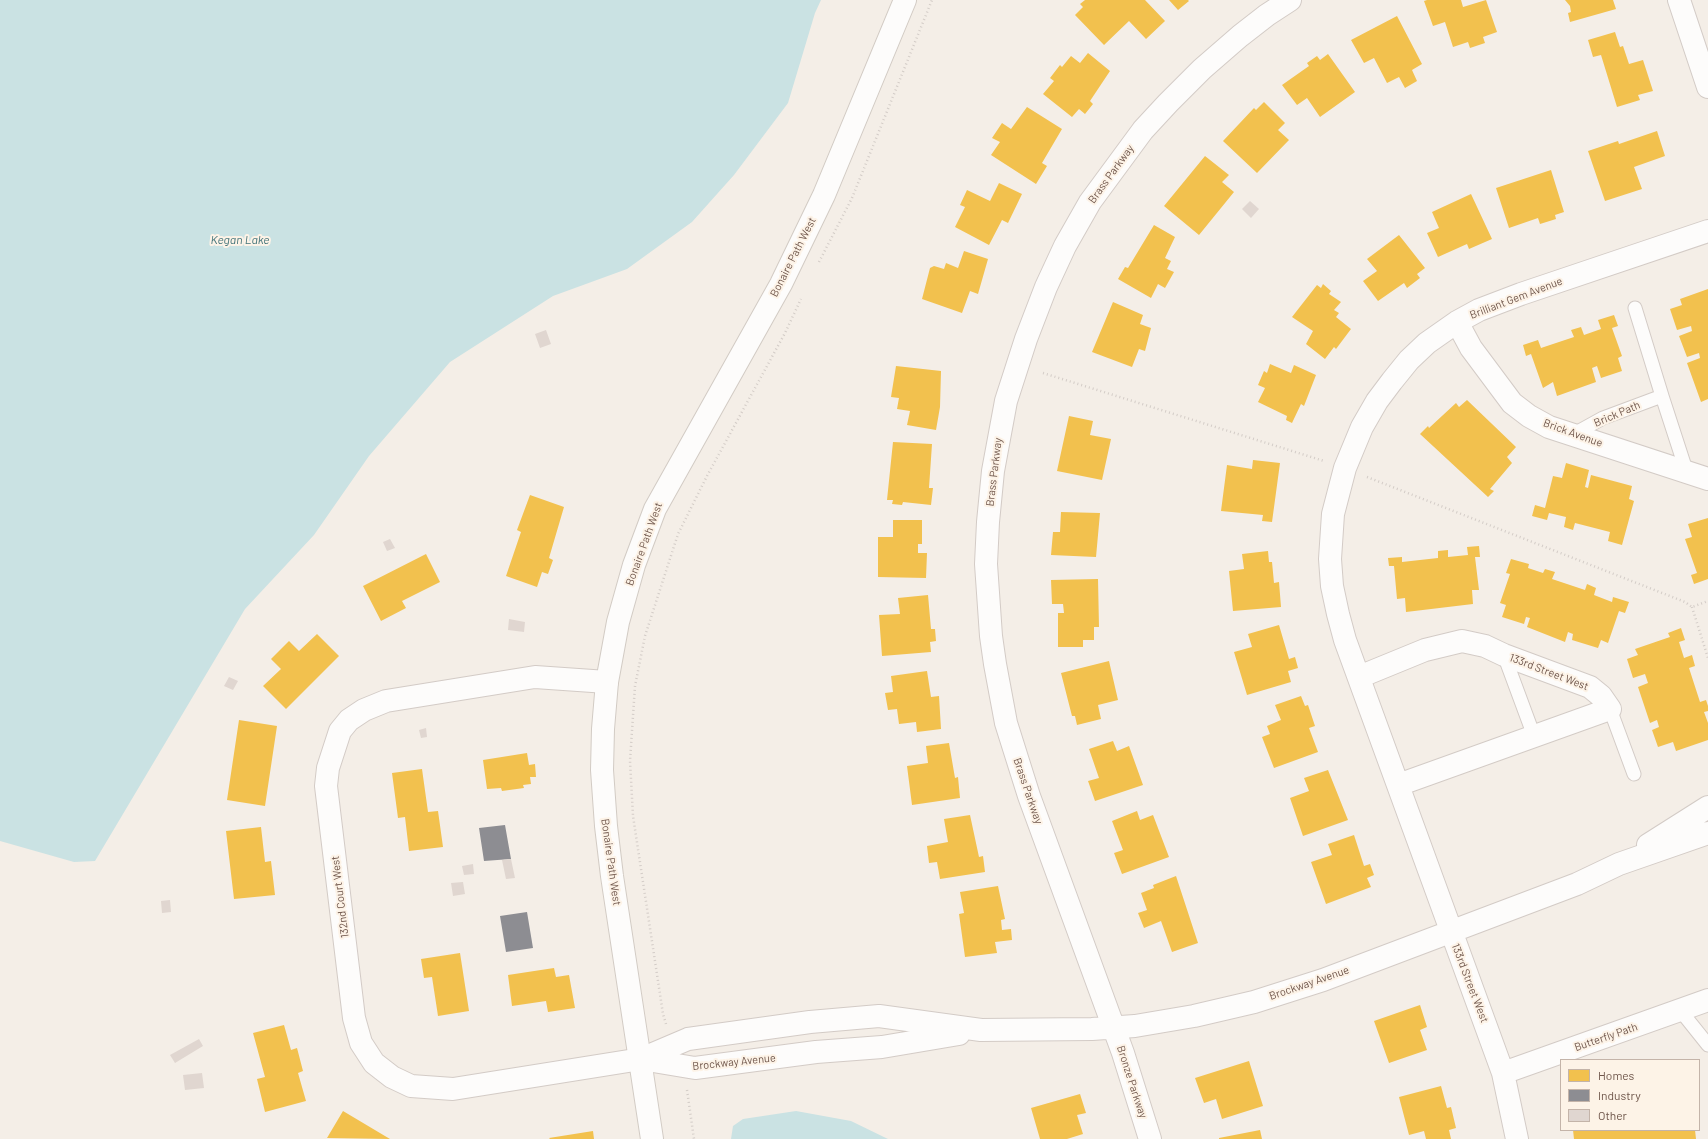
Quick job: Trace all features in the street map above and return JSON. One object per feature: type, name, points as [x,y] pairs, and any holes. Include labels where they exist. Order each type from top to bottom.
[{"type":"street","name":"Bonaire Path West","points":[[652,1139],[606,826],[602,770],[602,729],[607,682],[618,622],[634,565],[655,509],[784,277],[824,195],[905,0]]},
{"type":"street","name":"Brass Parkway","points":[[1113,1026],[1017,762],[1001,699],[991,636],[986,564],[993,471],[1000,430],[1016,366],[1039,304],[1065,246],[1098,190],[1144,130],[1202,69],[1251,28],[1290,0]]},
{"type":"street","points":[[1679,0],[1708,87]]},
{"type":"street","name":"Brilliant Gem Avenue","points":[[1345,468],[1362,427],[1377,401],[1392,381],[1409,360],[1427,343],[1457,322],[1479,310],[1521,294],[1708,230]]},
{"type":"street","name":"Brick Avenue","points":[[1457,322],[1471,348],[1512,403],[1529,416],[1549,427],[1708,479]]},
{"type":"street","name":"133rd Street West","points":[[1345,468],[1333,514],[1330,559],[1332,586],[1338,614],[1359,677],[1503,1073],[1517,1139]]},
{"type":"street","name":"133rd Street West","points":[[1359,677],[1425,650],[1462,641],[1485,646],[1504,655],[1590,687],[1601,696],[1610,709]]},
{"type":"street","name":"132nd Court West","points":[[607,682],[535,677],[386,701],[364,710],[349,720],[340,731],[328,768],[326,786],[354,1018],[361,1043],[374,1063],[392,1077],[412,1086],[453,1089],[641,1059]]},
{"type":"street","points":[[1398,785],[1610,709]]},
{"type":"street","name":"Brockway Avenue","points":[[1619,864],[1708,807]]},
{"type":"street","name":"Brockway Avenue","points":[[641,1059],[688,1039],[810,1022],[879,1016],[981,1030],[1092,1029],[1113,1026],[1135,1026],[1194,1016],[1254,1002],[1323,980],[1577,884],[1619,864],[1708,833]]},
{"type":"street","name":"Butterfly Path","points":[[1503,1073],[1708,1000]]},
{"type":"street","name":"Bronze Parkway","points":[[1113,1026],[1150,1139]]},
{"type":"street","name":"Brockway Avenue","points":[[641,1059],[695,1068],[816,1052],[882,1047],[981,1030]]},
{"type":"lane","points":[[1635,308],[1687,473]]},
{"type":"lane","name":"Brick Path","points":[[1574,434],[1603,418],[1662,396]]},
{"type":"lane","points":[[1504,655],[1534,736]]},
{"type":"lane","points":[[1610,709],[1634,774]]},
{"type":"lane","points":[[1680,1010],[1708,1045]]},
{"type":"path","points":[[818,264],[852,198],[932,0]]},
{"type":"path","points":[[673,1045],[663,1014],[633,816],[630,761],[635,686],[645,636],[678,534],[711,469],[785,333],[802,298]]},
{"type":"path","points":[[1043,373],[1345,468],[1685,602],[1692,607],[1708,658]]},
{"type":"path","points":[[1692,607],[1708,601]]},
{"type":"path","points":[[679,1066],[687,1090],[694,1139]]},
{"type":"water","name":"Kegan Lake","points":[[0,0],[821,0],[815,13],[788,103],[734,175],[692,222],[627,269],[553,296],[450,362],[369,456],[314,535],[245,609],[95,861],[74,862],[0,841]]},
{"type":"water","points":[[796,1111],[851,1121],[888,1139],[731,1139],[733,1126],[743,1119]]},
{"type":"building: Homes","points":[[1085,0],[1145,0],[1165,21],[1146,39],[1129,21],[1104,45],[1075,15],[1083,7],[1080,4]]},
{"type":"building: Homes","points":[[1169,0],[1188,0],[1189,1],[1178,10]]},
{"type":"building: Homes","points":[[1461,0],[1463,7],[1486,0],[1497,32],[1483,37],[1485,43],[1470,48],[1468,42],[1453,47],[1445,22],[1433,26],[1424,1]]},
{"type":"building: Homes","points":[[1565,0],[1613,0],[1616,9],[1570,22],[1568,13],[1571,12],[1570,6]]},
{"type":"building: Homes","points":[[1397,16],[1422,64],[1412,70],[1417,81],[1405,88],[1399,77],[1387,83],[1374,58],[1364,63],[1351,40]]},
{"type":"building: Homes","points":[[1615,32],[1620,47],[1623,46],[1629,64],[1643,60],[1653,91],[1638,95],[1640,100],[1617,107],[1601,55],[1593,57],[1588,40]]},
{"type":"building: Homes","points":[[1088,53],[1110,71],[1090,101],[1093,104],[1085,114],[1079,109],[1072,117],[1043,94],[1054,81],[1050,78],[1060,65],[1062,67],[1071,56],[1080,63]]},
{"type":"building: Homes","points":[[1328,54],[1355,92],[1320,117],[1307,98],[1297,105],[1282,85],[1309,66],[1307,63],[1317,56],[1320,60]]},
{"type":"building: Homes","points":[[1264,102],[1285,123],[1278,130],[1289,140],[1257,173],[1223,141],[1254,108],[1256,110]]},
{"type":"building: Homes","points":[[1027,107],[1062,129],[1042,163],[1047,166],[1036,184],[991,155],[1000,142],[992,138],[1002,123],[1011,129]]},
{"type":"building: Homes","points":[[1657,131],[1665,156],[1634,167],[1642,189],[1605,201],[1588,151],[1618,141],[1619,144]]},
{"type":"building: Homes","points":[[1205,156],[1229,175],[1222,182],[1234,192],[1199,235],[1164,206]]},
{"type":"building: Homes","points":[[1551,170],[1564,212],[1555,215],[1556,219],[1540,224],[1538,218],[1509,228],[1496,188]]},
{"type":"building: Homes","points":[[999,183],[1022,194],[1008,223],[1002,220],[989,245],[955,227],[965,207],[960,205],[967,190],[990,201]]},
{"type":"building: Homes","points":[[1471,194],[1492,239],[1469,249],[1467,244],[1438,257],[1427,233],[1439,228],[1432,212]]},
{"type":"building: Homes","points":[[1154,225],[1175,237],[1165,258],[1171,261],[1167,269],[1174,272],[1165,288],[1158,284],[1151,298],[1118,279],[1125,267],[1128,268]]},
{"type":"building: Homes","points":[[1399,235],[1425,268],[1417,274],[1420,278],[1407,288],[1404,283],[1378,301],[1363,281],[1377,271],[1367,259]]},
{"type":"building: Homes","points":[[964,251],[988,259],[978,294],[970,291],[962,313],[922,299],[930,268],[934,266],[944,269],[946,263],[958,268]]},
{"type":"building: Homes","points":[[1323,284],[1331,291],[1329,294],[1341,302],[1334,310],[1339,313],[1336,317],[1351,329],[1336,349],[1334,347],[1325,359],[1306,344],[1313,331],[1292,317],[1317,285],[1321,288]]},
{"type":"building: Homes","points":[[1708,289],[1708,399],[1701,402],[1687,363],[1700,358],[1699,353],[1687,357],[1679,336],[1692,331],[1691,326],[1677,330],[1670,309],[1682,305],[1680,299]]},
{"type":"building: Homes","points":[[1113,302],[1143,315],[1140,324],[1151,328],[1145,351],[1139,349],[1132,367],[1092,352]]},
{"type":"building: Homes","points":[[1614,315],[1618,326],[1612,328],[1622,356],[1618,358],[1622,371],[1601,378],[1597,366],[1592,368],[1596,382],[1557,396],[1553,382],[1543,388],[1531,354],[1526,356],[1523,345],[1538,340],[1541,348],[1574,337],[1571,330],[1581,327],[1584,335],[1601,329],[1598,320]]},
{"type":"building: Homes","points":[[1270,364],[1291,373],[1294,365],[1316,375],[1304,406],[1301,404],[1292,423],[1286,420],[1287,416],[1258,402],[1265,388],[1258,385],[1264,371],[1267,373]]},
{"type":"building: Homes","points":[[896,366],[941,371],[940,407],[936,430],[907,425],[910,411],[897,409],[899,398],[891,397]]},
{"type":"building: Homes","points":[[1467,400],[1516,447],[1507,457],[1512,463],[1490,489],[1494,491],[1488,497],[1420,434],[1428,426],[1429,428],[1456,403],[1459,407]]},
{"type":"building: Homes","points":[[1069,416],[1093,421],[1090,435],[1111,439],[1102,480],[1057,471]]},
{"type":"building: Homes","points":[[893,442],[932,444],[929,488],[933,488],[931,505],[903,502],[902,505],[892,504],[893,500],[887,500]]},
{"type":"building: Homes","points":[[1253,460],[1280,463],[1272,522],[1262,521],[1263,515],[1221,511],[1227,465],[1252,469]]},
{"type":"building: Homes","points":[[1566,463],[1589,470],[1585,487],[1588,488],[1591,475],[1632,486],[1629,499],[1634,501],[1622,545],[1608,541],[1610,532],[1575,523],[1573,530],[1564,527],[1566,517],[1549,513],[1547,520],[1532,516],[1535,505],[1545,508],[1553,476],[1562,478]]},
{"type":"building: Homes","points":[[530,495],[564,507],[549,558],[553,560],[548,574],[542,572],[537,587],[506,576],[521,532],[517,530]]},
{"type":"building: Homes","points":[[1061,512],[1100,513],[1096,557],[1051,555],[1053,532],[1060,532]]},
{"type":"building: Homes","points":[[1708,518],[1708,579],[1694,584],[1691,575],[1697,573],[1685,539],[1692,537],[1688,524]]},
{"type":"building: Homes","points":[[893,520],[922,520],[922,544],[918,544],[918,553],[927,553],[926,578],[878,577],[878,537],[893,537]]},
{"type":"building: Homes","points":[[1479,546],[1480,557],[1475,557],[1479,590],[1472,590],[1473,604],[1406,612],[1405,598],[1397,599],[1394,566],[1389,566],[1388,558],[1402,557],[1402,562],[1438,558],[1438,551],[1448,550],[1448,557],[1468,555],[1467,547]]},
{"type":"building: Homes","points":[[1268,551],[1269,562],[1272,562],[1274,583],[1279,582],[1281,607],[1233,611],[1229,571],[1244,569],[1242,554]]},
{"type":"building: Homes","points":[[426,554],[440,582],[402,601],[406,608],[381,621],[363,586]]},
{"type":"building: Homes","points":[[1511,559],[1529,564],[1528,568],[1543,573],[1545,569],[1555,572],[1552,579],[1585,590],[1587,584],[1596,588],[1594,595],[1612,602],[1613,597],[1629,602],[1625,613],[1619,611],[1608,643],[1601,640],[1598,648],[1572,640],[1573,634],[1568,632],[1565,642],[1527,627],[1530,618],[1526,617],[1524,624],[1502,617],[1506,605],[1500,603],[1510,574],[1506,573]]},
{"type":"building: Homes","points":[[1098,579],[1099,627],[1094,627],[1094,640],[1083,640],[1083,647],[1058,647],[1058,613],[1064,613],[1063,604],[1052,604],[1051,580]]},
{"type":"building: Homes","points":[[928,595],[931,629],[935,629],[936,641],[930,642],[931,652],[882,656],[879,615],[900,614],[898,598]]},
{"type":"building: Homes","points":[[1279,625],[1289,659],[1295,657],[1298,668],[1288,671],[1291,682],[1247,695],[1234,652],[1252,647],[1248,634]]},
{"type":"building: Homes","points":[[1681,628],[1685,640],[1679,642],[1684,658],[1692,655],[1695,666],[1689,668],[1700,702],[1706,700],[1708,706],[1708,711],[1704,712],[1708,723],[1708,740],[1676,751],[1673,742],[1658,747],[1652,730],[1659,727],[1657,720],[1650,723],[1638,687],[1648,683],[1645,674],[1633,678],[1627,659],[1638,655],[1635,649],[1670,637],[1668,633]]},
{"type":"building: Homes","points":[[317,634],[339,656],[286,709],[263,686],[281,669],[271,659],[289,641],[299,651]]},
{"type":"building: Homes","points":[[1109,661],[1118,700],[1098,705],[1101,719],[1077,725],[1075,716],[1072,716],[1061,673]]},
{"type":"building: Homes","points":[[927,671],[931,697],[939,696],[941,729],[917,732],[916,722],[899,724],[897,709],[888,710],[885,693],[893,692],[891,676]]},
{"type":"building: Homes","points":[[1301,696],[1305,706],[1308,705],[1315,726],[1309,728],[1318,752],[1274,768],[1262,737],[1270,734],[1267,726],[1281,720],[1275,705]]},
{"type":"building: Homes","points":[[239,720],[277,726],[265,806],[227,800]]},
{"type":"building: Homes","points":[[1113,741],[1117,751],[1129,746],[1143,785],[1095,801],[1088,781],[1099,778],[1089,749]]},
{"type":"building: Homes","points":[[949,743],[955,778],[958,777],[960,798],[912,805],[907,766],[928,763],[926,746]]},
{"type":"building: Homes","points":[[527,753],[529,765],[535,764],[536,777],[530,777],[531,784],[523,785],[524,788],[502,791],[501,788],[487,789],[483,760]]},
{"type":"building: Homes","points":[[422,769],[428,812],[438,811],[443,847],[409,851],[405,817],[398,818],[392,773]]},
{"type":"building: Homes","points":[[1328,770],[1348,820],[1303,836],[1290,798],[1309,791],[1304,778]]},
{"type":"building: Homes","points":[[1137,811],[1140,820],[1153,815],[1169,857],[1122,874],[1114,853],[1123,850],[1112,821]]},
{"type":"building: Homes","points":[[970,815],[979,857],[983,856],[985,872],[940,879],[937,862],[929,863],[927,846],[948,842],[944,819]]},
{"type":"building: Homes","points":[[261,827],[265,862],[271,861],[275,895],[234,899],[226,831]]},
{"type":"building: Homes","points":[[1354,835],[1364,866],[1370,864],[1374,875],[1367,878],[1371,887],[1326,904],[1311,862],[1332,855],[1328,844]]},
{"type":"building: Homes","points":[[1176,876],[1198,943],[1172,952],[1161,921],[1144,928],[1138,913],[1147,910],[1141,893],[1154,888],[1153,885]]},
{"type":"building: Homes","points":[[998,886],[1005,919],[1001,920],[1002,930],[1011,929],[1012,940],[995,942],[997,953],[965,957],[959,914],[964,913],[960,892]]},
{"type":"building: Homes","points":[[460,953],[469,1011],[438,1016],[432,977],[424,978],[421,959]]},
{"type":"building: Homes","points":[[554,968],[556,977],[569,975],[575,1008],[548,1012],[546,1001],[512,1006],[508,975]]},
{"type":"building: Homes","points":[[1420,1005],[1427,1027],[1420,1030],[1427,1050],[1389,1063],[1374,1021]]},
{"type":"building: Homes","points":[[284,1025],[291,1050],[297,1048],[303,1071],[298,1073],[306,1101],[265,1112],[257,1079],[265,1077],[253,1033]]},
{"type":"building: Homes","points":[[1249,1061],[1263,1106],[1222,1119],[1216,1099],[1204,1103],[1195,1078]]},
{"type":"building: Homes","points":[[1441,1086],[1447,1108],[1451,1107],[1456,1128],[1449,1130],[1451,1139],[1426,1139],[1424,1131],[1409,1135],[1399,1097]]},
{"type":"building: Homes","points":[[1080,1094],[1086,1113],[1077,1115],[1083,1134],[1067,1139],[1040,1139],[1031,1108]]},
{"type":"building: Homes","points":[[343,1111],[390,1139],[327,1138]]},
{"type":"building: Homes","points":[[1260,1130],[1262,1139],[1219,1139],[1219,1138]]},
{"type":"building: Homes","points":[[593,1131],[594,1139],[549,1138]]},
{"type":"building: Homes","points":[[1573,1131],[1695,1131],[1696,1139],[1574,1139]]},
{"type":"building: Industry","points":[[505,825],[511,859],[484,861],[479,828]]},
{"type":"building: Industry","points":[[527,912],[533,948],[506,952],[500,916]]},
{"type":"building: Other","points":[[1250,201],[1259,209],[1251,218],[1242,209]]},
{"type":"building: Other","points":[[546,330],[551,344],[540,348],[535,334]]},
{"type":"building: Other","points":[[390,539],[395,548],[387,551],[383,542]]},
{"type":"building: Other","points":[[509,619],[525,622],[524,632],[508,630]]},
{"type":"building: Other","points":[[229,677],[238,681],[233,690],[224,686]]},
{"type":"building: Other","points":[[426,728],[427,737],[421,738],[419,730]]},
{"type":"building: Other","points":[[511,859],[515,878],[506,879],[502,860]]},
{"type":"building: Other","points":[[473,864],[474,874],[464,875],[462,866]]},
{"type":"building: Other","points":[[463,882],[465,894],[453,896],[451,883]]},
{"type":"building: Other","points":[[170,900],[171,912],[162,913],[161,901]]},
{"type":"building: Other","points":[[199,1039],[203,1046],[175,1063],[170,1055]]},
{"type":"building: Other","points":[[202,1073],[204,1088],[185,1090],[183,1075]]}]
